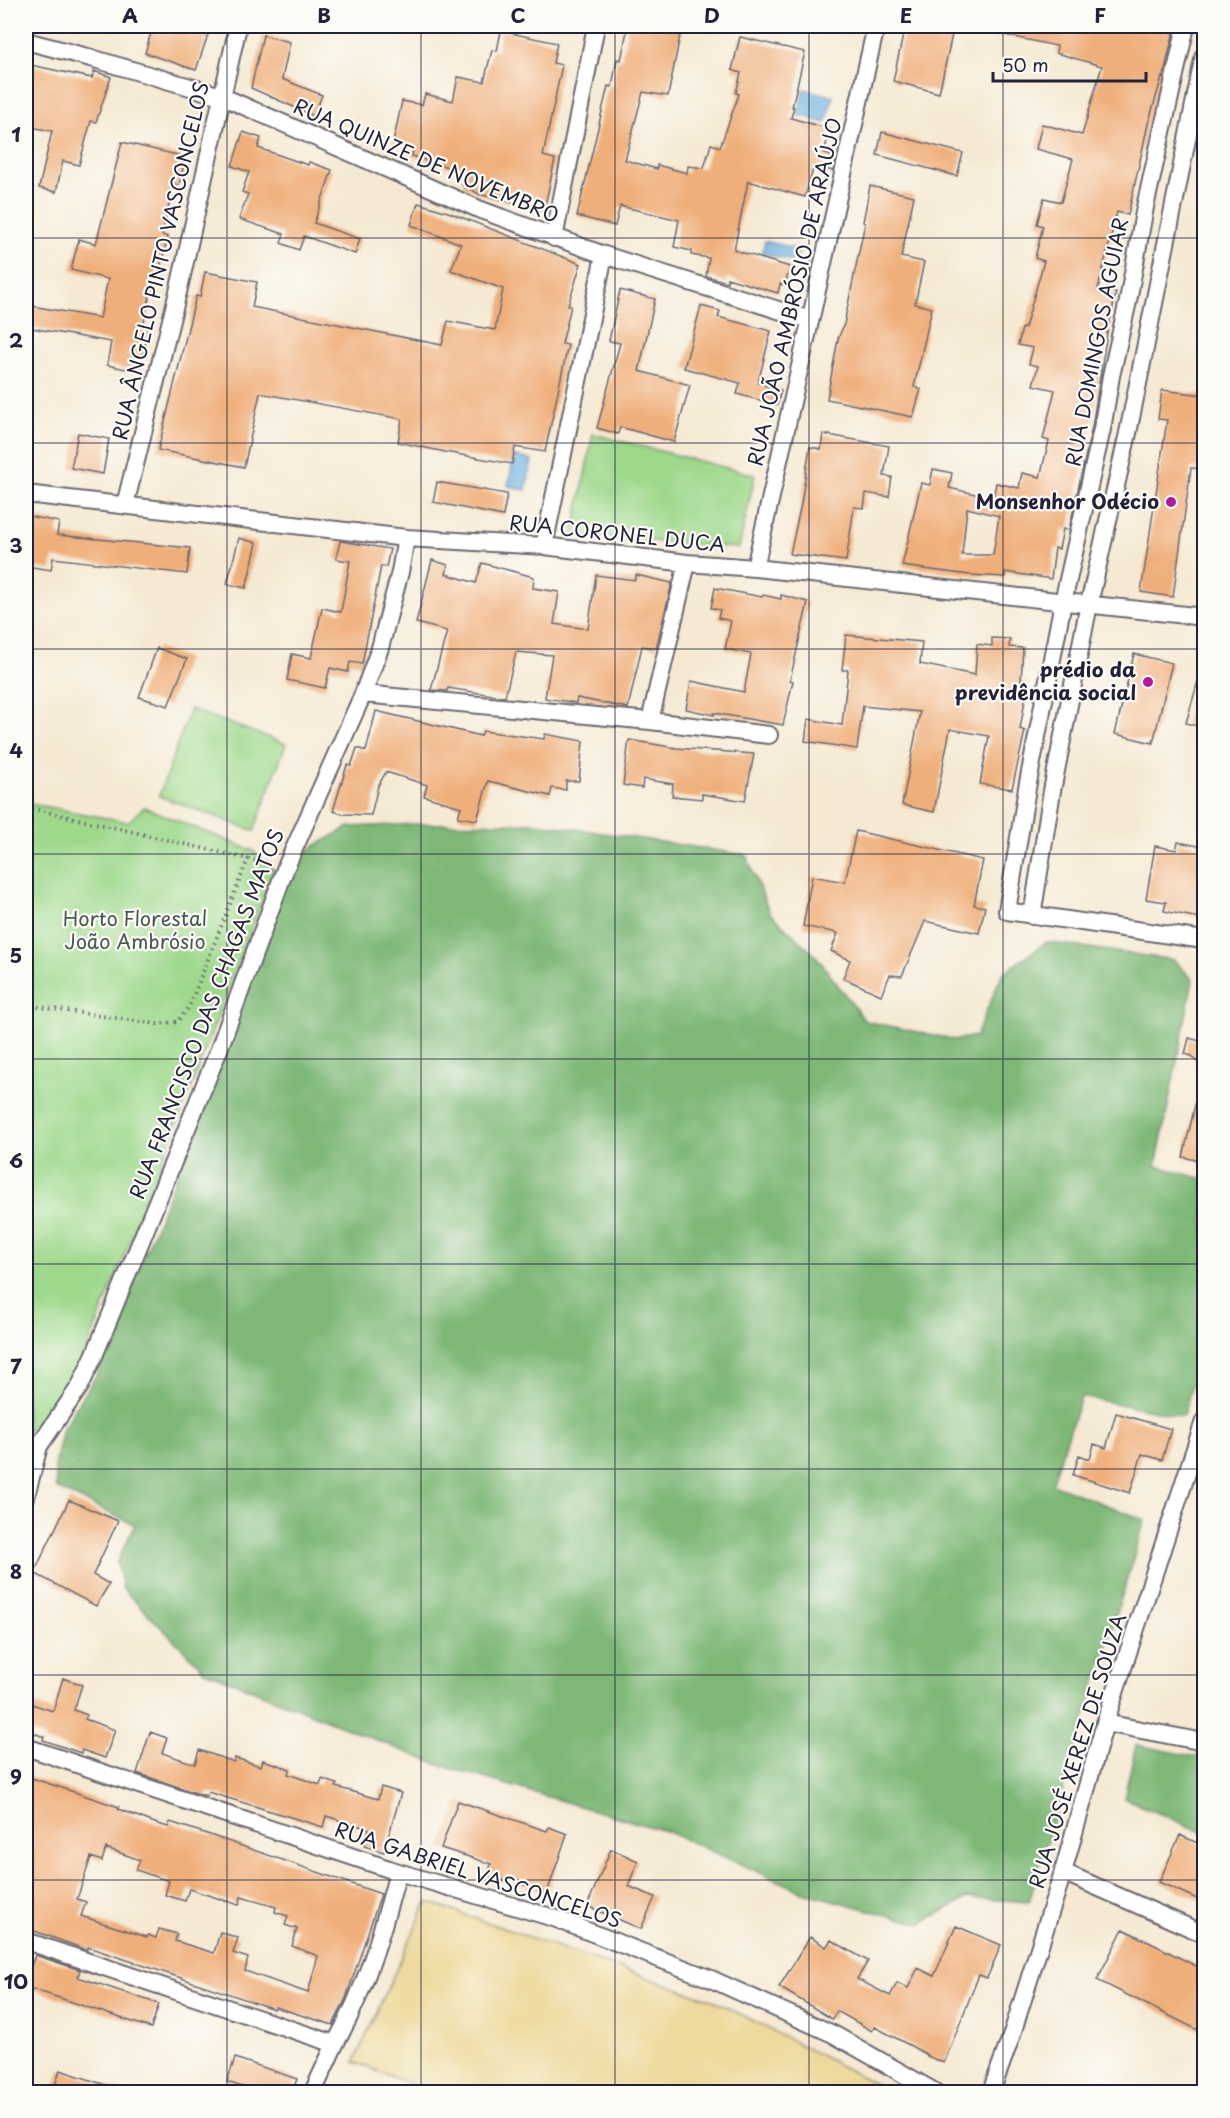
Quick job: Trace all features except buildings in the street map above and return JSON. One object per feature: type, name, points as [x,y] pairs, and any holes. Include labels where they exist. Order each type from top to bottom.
[{"type":"street","name":"RUA ÂNGELO PINTO VASCONCELOS","points":[[124,505],[180,284],[238,26]]},
{"type":"street","points":[[554,238],[596,26]]},
{"type":"street","name":"RUA JOÃO AMBRÓSIO DE ARAÚJO","points":[[754,568],[876,26]]},
{"type":"street","name":"RUA DOMINGOS AGUIAR","points":[[1032,916],[1007,910],[1027,788],[1063,602],[1128,302],[1145,207],[1186,26]]},
{"type":"street","name":"RUA QUINZE DE NOVEMBRO","points":[[26,41],[221,96],[481,210],[554,238],[810,320]]},
{"type":"street","points":[[1204,55],[1128,433],[1089,604],[1052,791],[1032,916],[1204,940]]},
{"type":"street","points":[[1176,71],[1200,76]]},
{"type":"street","points":[[544,546],[604,255]]},
{"type":"street","points":[[1128,302],[1154,307]]},
{"type":"street","points":[[1102,429],[1128,433]]},
{"type":"street","name":"RUA CORONEL DUCA","points":[[26,494],[406,538],[544,546],[1204,617]]},
{"type":"street","name":"RUA FRANCISCO DAS CHAGAS MATOS","points":[[26,1496],[32,1444],[80,1386],[94,1356],[218,1052],[286,867],[363,694],[380,648],[400,572],[406,538]]},
{"type":"street","points":[[650,721],[687,563]]},
{"type":"street","points":[[363,694],[650,721],[769,735]]},
{"type":"street","points":[[1027,788],[1052,791]]},
{"type":"street","name":"RUA JOSÉ XEREZ DE SOUZA","points":[[991,2092],[1011,2037],[1063,1872],[1106,1723],[1204,1421]]},
{"type":"street","points":[[1106,1723],[1204,1742]]},
{"type":"street","name":"RUA GABRIEL VASCONCELOS","points":[[26,1747],[398,1872],[554,1918],[711,1979],[833,2034],[936,2092]]},
{"type":"street","points":[[313,2092],[335,2043],[352,2013],[371,1966],[398,1872]]},
{"type":"street","points":[[1063,1872],[1204,1934]]},
{"type":"street","points":[[26,1941],[335,2043]]},
{"type":"path","points":[[26,807],[248,859],[189,1006],[177,1022],[157,1024],[26,1005]]},
{"type":"green space","points":[[593,434],[755,475],[739,548],[573,535]]},
{"type":"green space","points":[[190,709],[286,744],[254,831],[159,796]]},
{"type":"green space","name":"Horto Florestal João Ambrósio","points":[[26,803],[128,822],[144,807],[253,851],[274,870],[168,1147],[78,1371],[55,1408],[29,1432],[26,1431]]},
{"type":"green space","points":[[537,823],[746,855],[770,913],[816,956],[865,1021],[956,1040],[976,1036],[1002,974],[1046,942],[1174,960],[1193,980],[1156,1166],[1204,1179],[1204,1345],[1183,1416],[1081,1397],[1052,1484],[1145,1520],[1029,1902],[967,1898],[920,1924],[803,1892],[668,1832],[436,1764],[205,1671],[123,1589],[117,1562],[135,1525],[56,1488],[55,1464],[63,1428],[96,1376],[192,1136],[286,867],[313,847],[349,827]]},
{"type":"green space","points":[[1136,1745],[1204,1758],[1204,1833],[1124,1798]]},
{"type":"sand","points":[[427,1902],[715,2001],[891,2092],[432,2092],[354,2062]]},
{"type":"water","points":[[804,89],[833,96],[826,123],[798,115]]},
{"type":"water","points":[[765,241],[799,250],[795,262],[762,253]]},
{"type":"water","points":[[514,456],[532,460],[526,490],[508,486]]},
{"type":"place","name":"Monsenhor Odécio","points":[[1171,502]]},
{"type":"place","name":"prédio da previdência social","points":[[1148,682]]}]
